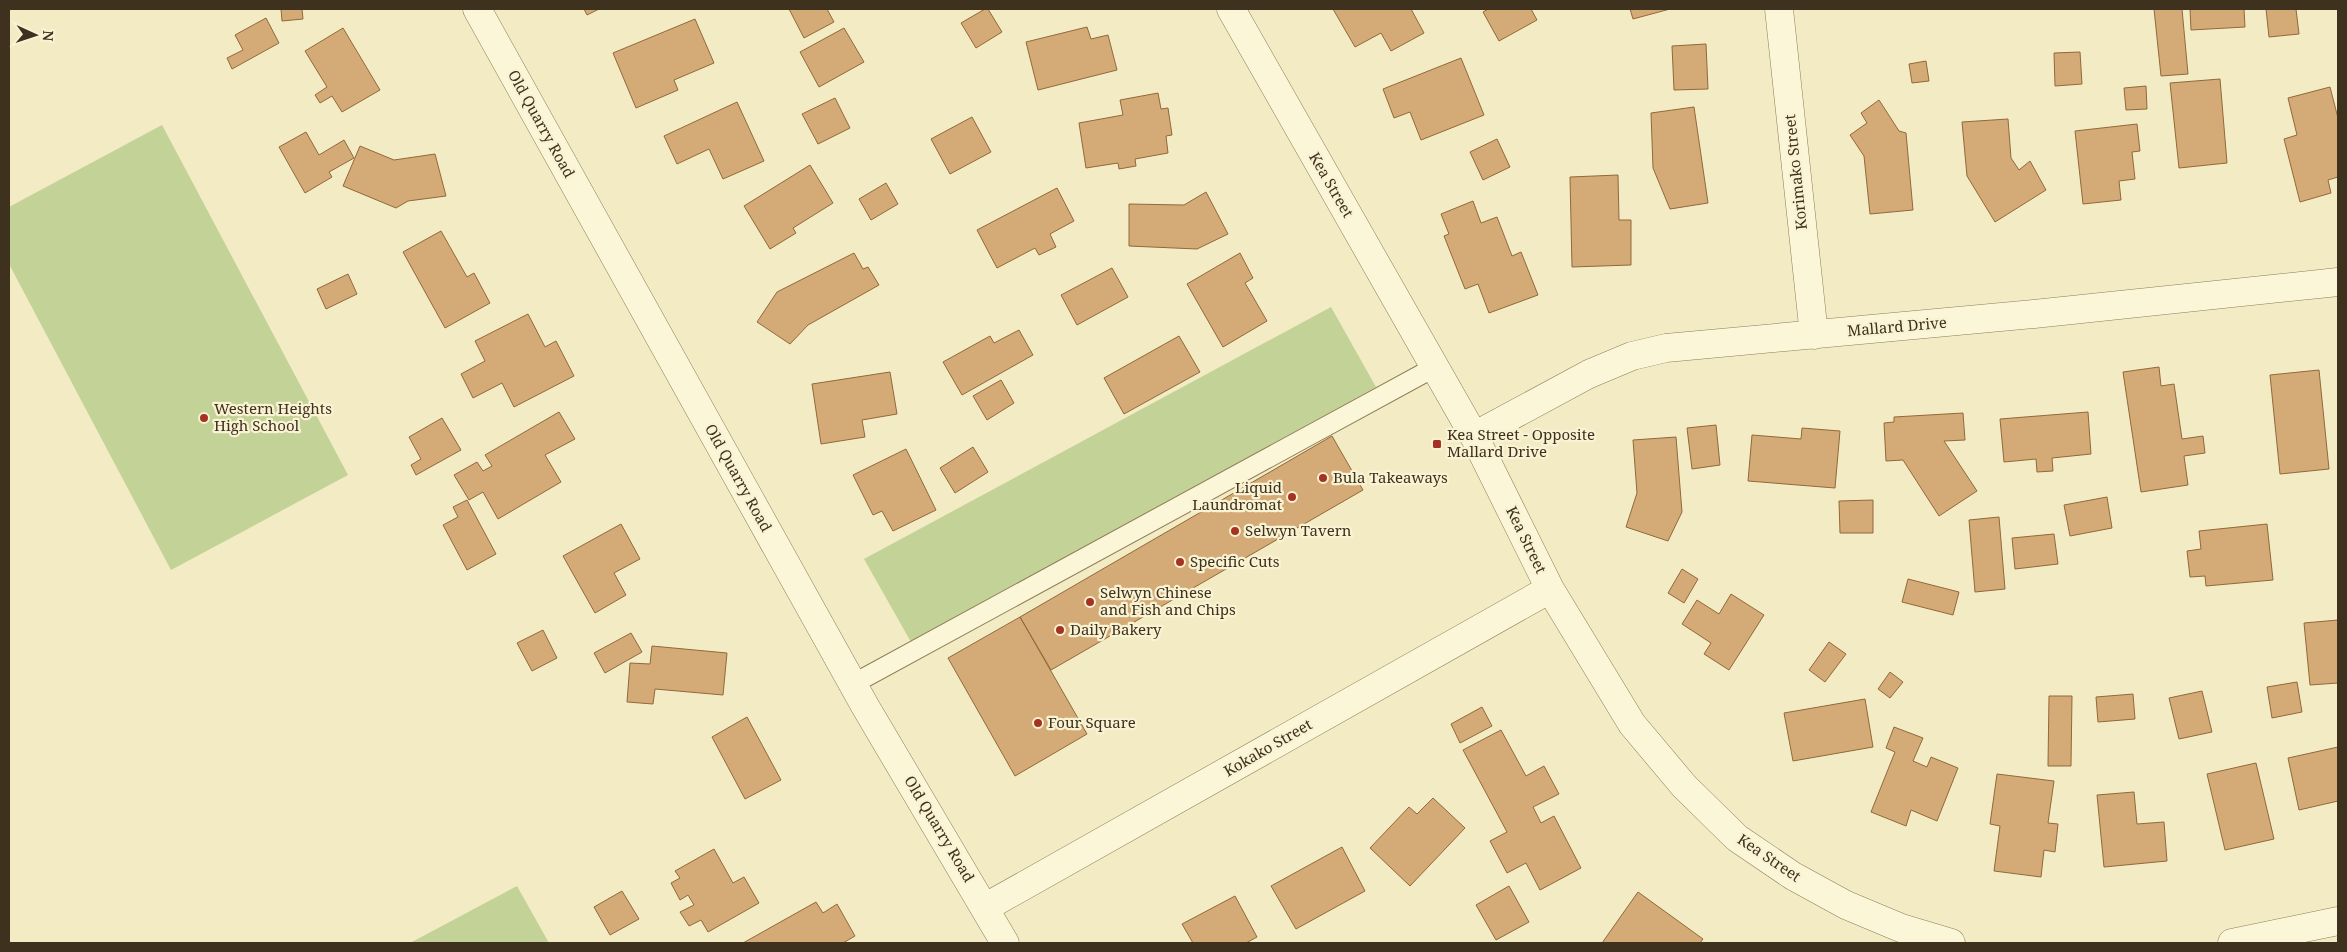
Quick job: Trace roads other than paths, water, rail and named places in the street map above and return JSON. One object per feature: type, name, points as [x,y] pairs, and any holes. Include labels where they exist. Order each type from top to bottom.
[{"type":"street","name":"Old Quarry Road","points":[[476,9],[853,684],[986,907],[1005,943]]},
{"type":"street","name":"Kea Street","points":[[1231,9],[1474,436],[1550,589],[1632,724],[1684,786],[1737,838],[1793,876],[1846,905],[1902,928],[1952,943]]},
{"type":"street","name":"Korimako Street","points":[[1779,9],[1814,335]]},
{"type":"street","name":"Mallard Drive","points":[[1474,436],[1589,374],[1632,356],[1666,348],[1814,335],[2338,282]]},
{"type":"street","name":"Kokako Street","points":[[986,907],[1550,589]]},
{"type":"street","points":[[2232,943],[2338,921]]},
{"type":"lane","points":[[853,684],[1435,367]]},
{"type":"place","name":"Western Heights High School","points":[[204,418]]},
{"type":"place","name":"Kea Street - Opposite Mallard Drive","points":[[1437,444]]},
{"type":"place","name":"Bula Takeaways","points":[[1323,478]]},
{"type":"place","name":"Liquid Laundromat","points":[[1292,497]]},
{"type":"place","name":"Selwyn Tavern","points":[[1235,531]]},
{"type":"place","name":"Specific Cuts","points":[[1180,562]]},
{"type":"place","name":"Selwyn Chinese and Fish and Chips","points":[[1090,602]]},
{"type":"place","name":"Daily Bakery","points":[[1060,630]]},
{"type":"place","name":"Four Square","points":[[1038,723]]}]
